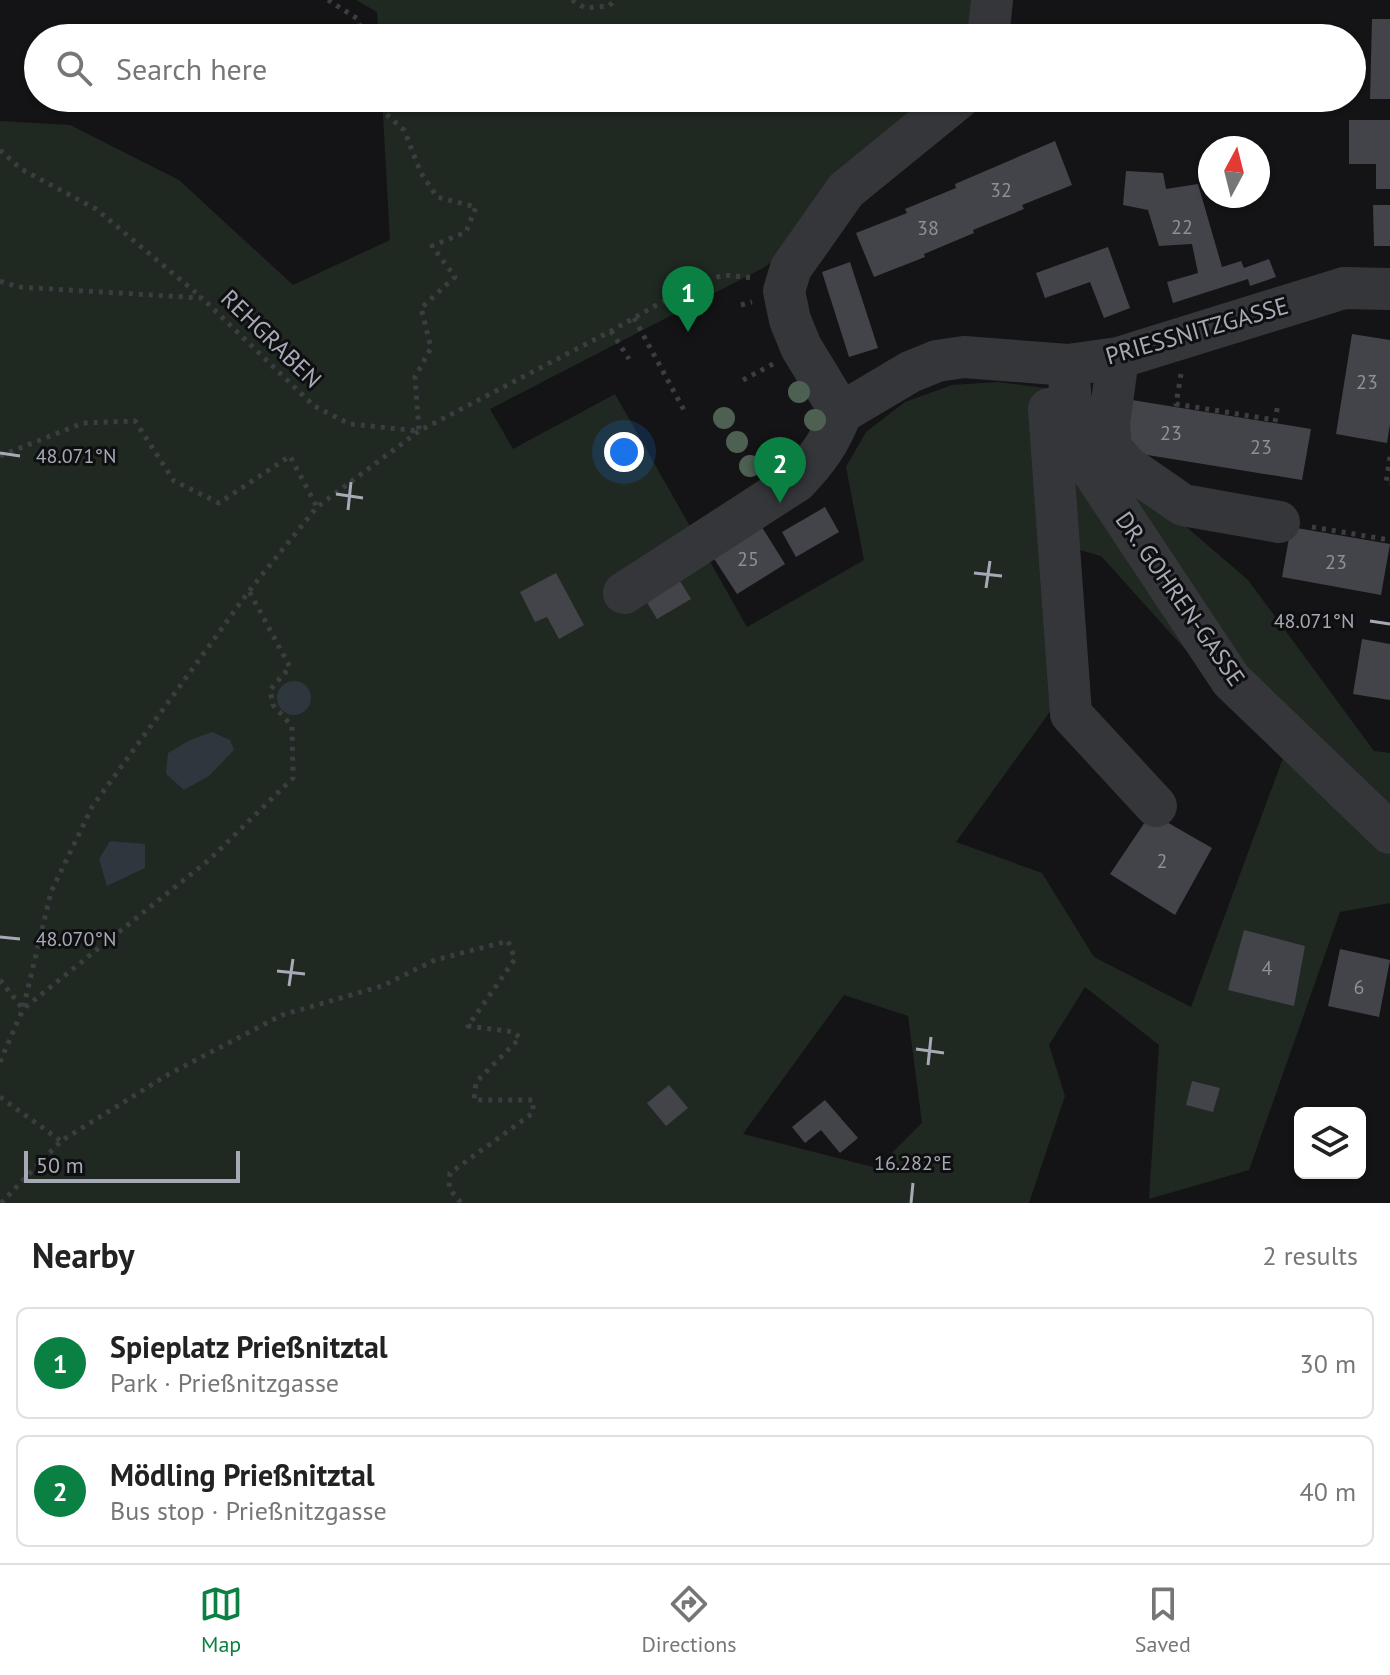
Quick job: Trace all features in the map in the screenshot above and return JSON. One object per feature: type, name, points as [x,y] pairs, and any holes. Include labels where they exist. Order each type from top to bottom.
[{"type":"street","points":[[989,24],[992,0]]},
{"type":"street","points":[[624,593],[797,481],[818,459],[834,434],[841,413],[801,347],[790,320],[784,291],[791,268],[846,190],[942,112]]},
{"type":"street","name":"PRIESSNITZGASSE","points":[[841,413],[910,372],[937,361],[964,357],[1057,365],[1118,358],[1344,288],[1390,289]]},
{"type":"street","points":[[1118,358],[1109,424],[1111,449],[1128,467],[1183,505],[1279,522]]},
{"type":"street","points":[[1057,365],[1071,714],[1156,806]]},
{"type":"street","name":"DR. GOHREN-GASSE","points":[[1057,365],[1074,443],[1231,680],[1390,833]]},
{"type":"path","points":[[328,0],[358,19],[359,24]]},
{"type":"path","points":[[572,0],[585,8],[609,6],[615,0]]},
{"type":"path","points":[[384,112],[404,130],[421,173],[437,197],[476,207],[466,232],[432,246],[455,277],[421,308],[431,348],[415,377],[419,431]]},
{"type":"path","points":[[0,150],[21,169],[96,209],[202,298]]},
{"type":"path","points":[[0,1062],[23,1009],[51,892],[92,807],[249,591],[317,507],[419,431],[692,285],[724,275],[759,278],[784,291]]},
{"type":"path","name":"REHGRABEN","points":[[0,281],[18,287],[202,298],[314,406],[350,424],[419,431]]},
{"type":"path","points":[[634,318],[685,412]]},
{"type":"path","points":[[611,331],[629,359]]},
{"type":"path","points":[[1184,359],[1176,406],[1275,422],[1278,403]]},
{"type":"path","points":[[0,456],[83,423],[135,421],[174,481],[219,503],[290,456],[317,507]]},
{"type":"path","points":[[1390,457],[1386,483],[1390,483]]},
{"type":"path","points":[[1279,522],[1390,540]]},
{"type":"path","points":[[23,1009],[210,859],[293,778],[292,726],[273,705],[270,690],[290,667],[249,591]]},
{"type":"path","points":[[1,1203],[61,1141],[169,1074],[282,1015],[382,986],[435,960],[508,941],[515,959],[468,1026],[514,1032],[520,1038],[476,1082],[474,1100],[533,1100],[533,1113],[450,1173],[449,1188],[461,1203]]},
{"type":"path","points":[[0,980],[23,1009]]},
{"type":"path","points":[[0,1097],[61,1141]]},
{"type":"shaded area","points":[[356,0],[980,0],[983,24],[378,24],[377,12]]},
{"type":"shaded area","points":[[383,112],[962,112],[765,267],[490,409],[513,449],[615,394],[747,627],[864,560],[846,467],[866,432],[905,402],[952,385],[998,382],[1069,391],[1102,454],[1248,580],[1374,751],[1390,753],[1390,903],[1340,912],[1249,1170],[1149,1199],[1159,1045],[1085,987],[1049,1045],[1065,1096],[1029,1203],[0,1203],[0,121],[70,125],[179,180],[293,285],[390,240]],"holes":[[[1047,541],[1101,556],[1283,758],[1191,1007],[1094,957],[1042,873],[956,842],[1054,706]],[[844,995],[908,1016],[922,1123],[877,1168],[743,1134]]]},
{"type":"shaded area","points":[[294,681],[306,686],[311,698],[306,710],[294,715],[282,710],[277,698],[282,686]]},
{"type":"shaded area","points":[[212,732],[230,740],[234,750],[209,776],[184,790],[166,774],[168,753]]},
{"type":"shaded area","points":[[110,841],[145,844],[145,868],[107,886],[99,859]]},
{"type":"building","points":[[1372,19],[1390,19],[1390,99],[1370,99]]},
{"type":"building","points":[[1349,120],[1390,120],[1390,189],[1376,189],[1376,164],[1349,164]]},
{"type":"building","points":[[1055,141],[1072,185],[1022,205],[1024,209],[973,230],[974,233],[924,254],[925,257],[874,277],[856,233],[907,213],[905,209],[956,188],[955,184]]},
{"type":"building","points":[[1126,171],[1163,173],[1166,189],[1198,184],[1198,208],[1205,208],[1222,267],[1241,261],[1244,268],[1269,259],[1276,277],[1250,286],[1248,279],[1173,303],[1167,282],[1198,273],[1192,244],[1159,246],[1148,210],[1123,205]]},
{"type":"building","points":[[1373,205],[1390,205],[1390,246],[1374,246]]},
{"type":"building","points":[[1108,247],[1130,308],[1104,318],[1090,282],[1045,298],[1036,273]]},
{"type":"building","points":[[850,262],[878,348],[849,357],[822,272]]},
{"type":"building","points":[[1352,334],[1390,340],[1390,424],[1387,443],[1336,434]]},
{"type":"building","points":[[1132,400],[1311,429],[1302,480],[1123,451]]},
{"type":"building","points":[[825,507],[839,532],[796,557],[782,532]]},
{"type":"building","points":[[760,524],[785,564],[737,594],[711,554]]},
{"type":"building","points":[[1291,527],[1390,544],[1381,595],[1282,577]]},
{"type":"building","points":[[556,573],[584,625],[559,639],[547,617],[535,622],[520,592]]},
{"type":"building","points":[[677,576],[691,599],[657,619],[643,596]]},
{"type":"building","points":[[1362,639],[1390,644],[1390,700],[1353,694]]},
{"type":"building","points":[[1151,813],[1212,848],[1175,915],[1110,874]]},
{"type":"building","points":[[1244,930],[1305,946],[1294,1006],[1228,990]]},
{"type":"building","points":[[1340,949],[1390,960],[1379,1017],[1328,1006]]},
{"type":"building","points":[[1192,1081],[1220,1088],[1213,1112],[1186,1105]]},
{"type":"building","points":[[669,1085],[688,1108],[666,1126],[647,1103]]},
{"type":"building","points":[[825,1100],[858,1138],[840,1153],[821,1130],[805,1143],[792,1127]]},
{"type":"place","name":"Spieplatz Prießnitztal","points":[[688,332]]},
{"type":"place","name":"Mödling Prießnitztal","points":[[780,503]]}]
